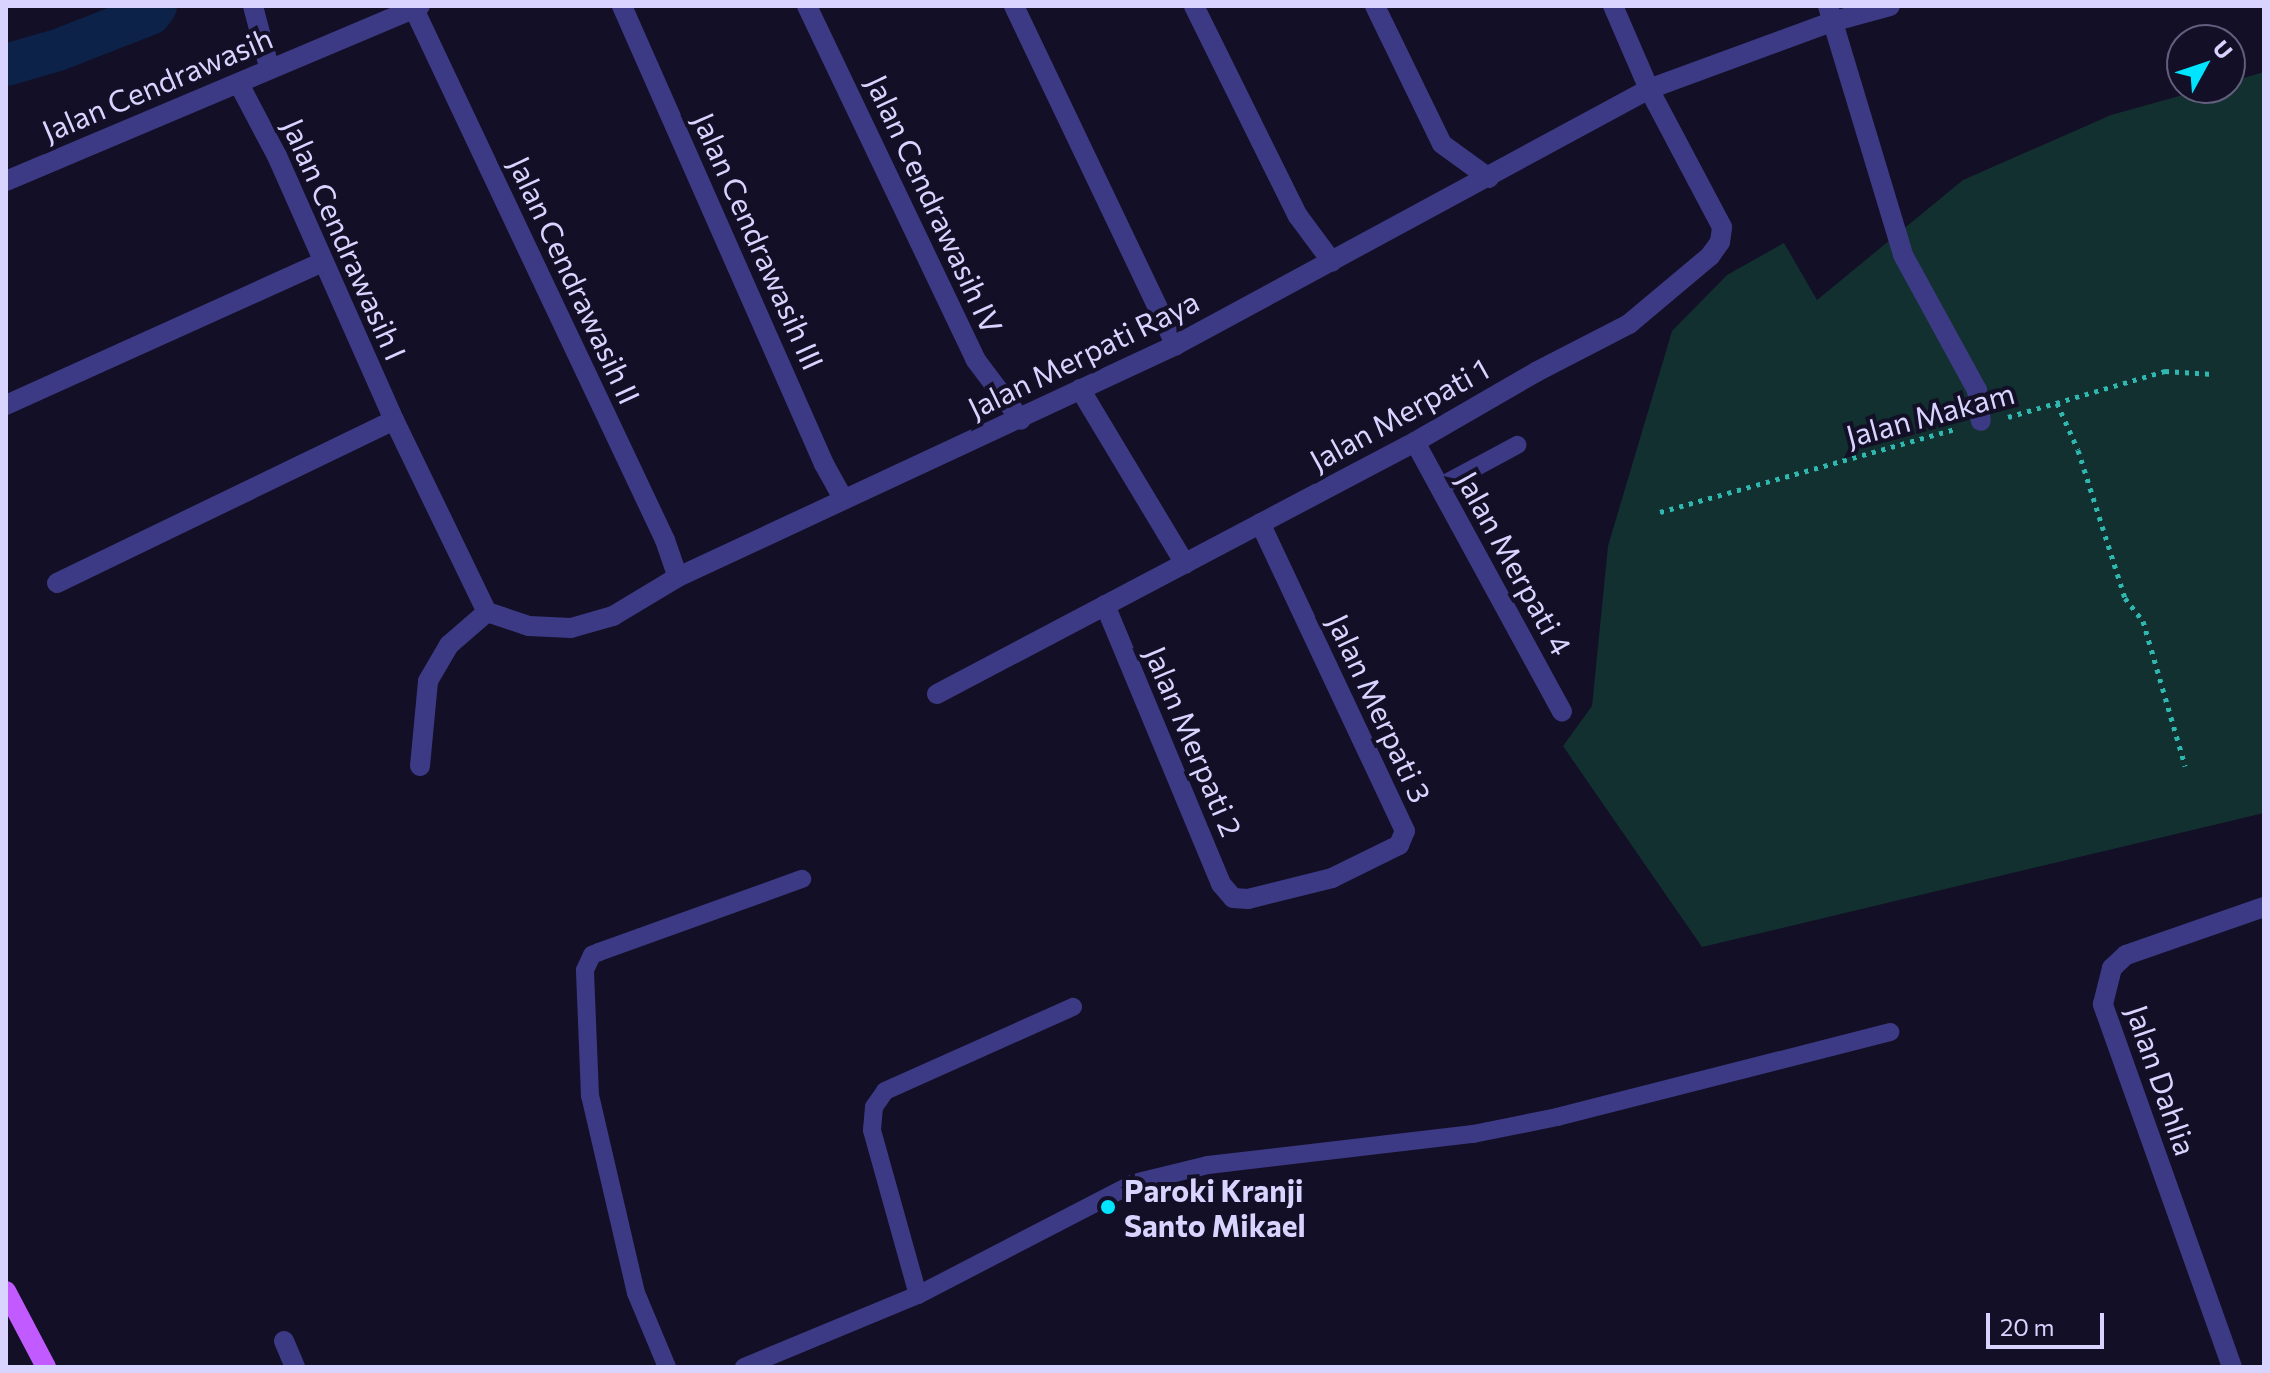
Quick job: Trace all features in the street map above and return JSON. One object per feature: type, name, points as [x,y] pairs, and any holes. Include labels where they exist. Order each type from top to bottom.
[{"type":"main road","points":[[6,1291],[46,1367]]},
{"type":"street","points":[[253,6],[269,67]]},
{"type":"street","name":"Jalan Cendrawasih III","points":[[622,6],[824,464],[843,498]]},
{"type":"street","name":"Jalan Cendrawasih IV","points":[[807,6],[975,359],[1021,420]]},
{"type":"street","points":[[1014,6],[1176,345]]},
{"type":"street","points":[[1194,6],[1298,216],[1332,262]]},
{"type":"street","points":[[1375,6],[1442,144],[1489,178]]},
{"type":"street","name":"Jalan Merpati 1","points":[[937,694],[1415,442],[1536,372],[1629,324],[1710,256],[1720,242],[1722,227],[1649,89],[1613,6]]},
{"type":"street","name":"Jalan Merpati Raya","points":[[487,612],[529,626],[571,628],[613,616],[678,577],[843,498],[1021,420],[1176,345],[1649,89],[1830,14],[1890,6]]},
{"type":"street","name":"Jalan Cendrawasih","points":[[6,181],[239,84],[269,67],[417,8]]},
{"type":"street","name":"Jalan Cendrawasih II","points":[[417,8],[665,540],[678,577]]},
{"type":"street","points":[[1830,14],[1903,255],[1977,390],[1981,421]]},
{"type":"street","name":"Jalan Cendrawasih I","points":[[239,84],[277,156],[394,420]]},
{"type":"street","points":[[6,405],[322,262]]},
{"type":"street","points":[[1080,389],[1185,564]]},
{"type":"street","points":[[57,583],[394,420],[487,612],[449,645],[428,681],[420,766]]},
{"type":"street","name":"Jalan Merpati 4","points":[[1415,442],[1562,712]]},
{"type":"street","name":"Jalan Merpati 3","points":[[1233,898],[1248,899],[1332,878],[1399,845],[1405,831],[1260,523]]},
{"type":"street","name":"Jalan Merpati 2","points":[[1105,605],[1221,884],[1233,898]]},
{"type":"street","name":"Jalan Dahlia","points":[[2232,1367],[2103,1004],[2112,968],[2126,955],[2264,907]]},
{"type":"street","points":[[284,1341],[295,1367]]},
{"type":"lane","points":[[1439,487],[1517,445]]},
{"type":"lane","points":[[667,1367],[636,1293],[590,1096],[585,970],[592,955],[599,952],[802,879]]},
{"type":"lane","points":[[918,1295],[872,1130],[874,1107],[885,1091],[1073,1007]]},
{"type":"lane","points":[[744,1367],[918,1295],[1134,1183],[1208,1165],[1487,1131],[1557,1117],[1890,1032]]},
{"type":"path","name":"Jalan Makam","points":[[1660,512],[2165,371],[2213,374]]},
{"type":"path","points":[[2057,403],[2078,450],[2125,598],[2143,621],[2185,766]]},
{"type":"green space","points":[[2264,72],[2264,813],[1702,947],[1563,746],[1592,706],[1608,546],[1672,331],[1727,275],[1784,243],[1817,300],[1963,180],[2111,115],[2166,100],[2166,104],[2246,104],[2246,77]]},
{"type":"waterway","points":[[6,65],[58,50],[150,14],[156,6]]},
{"type":"place","name":"Paroki Kranji Santo Mikael","points":[[1108,1207]]}]
